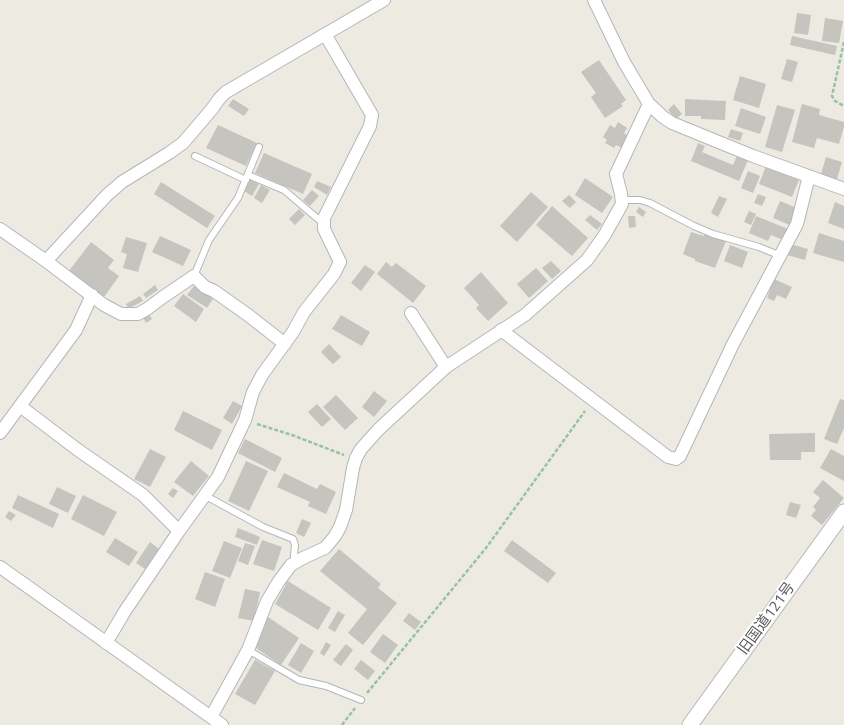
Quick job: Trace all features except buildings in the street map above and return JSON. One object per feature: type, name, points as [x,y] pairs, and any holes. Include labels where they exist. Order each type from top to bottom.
[{"type":"street","points":[[46,261],[107,195],[122,182],[183,143],[212,109],[218,99],[226,92],[384,0]]},
{"type":"street","points":[[594,0],[624,62],[649,104],[663,117],[672,123],[753,156],[844,189]]},
{"type":"street","points":[[106,643],[125,611],[179,531],[218,477],[245,420],[253,392],[262,376],[293,332],[304,312],[334,274],[340,262],[324,229],[324,218],[370,126],[372,115],[325,34]]},
{"type":"street","points":[[211,717],[248,650],[267,601],[279,581],[291,565],[325,548],[335,536],[346,510],[356,460],[361,449],[379,429],[446,367],[525,315],[587,260],[604,236],[622,204],[616,174],[649,104]]},
{"type":"street","points":[[501,330],[668,457],[676,459],[680,456],[732,344],[797,224],[809,176]]},
{"type":"street","points":[[0,229],[46,261],[104,305],[121,314],[138,314],[194,276],[205,287],[214,291],[285,344]]},
{"type":"street","points":[[0,433],[76,330],[92,295]]},
{"type":"street","points":[[411,313],[446,367]]},
{"type":"street","points":[[20,406],[78,450],[143,495],[179,531]]},
{"type":"street","name":"旧国道121号","points":[[690,725],[844,512]]},
{"type":"street","points":[[0,567],[222,725]]},
{"type":"lane","points":[[194,276],[209,240],[238,198],[259,147]]},
{"type":"lane","points":[[195,156],[284,190],[324,224]]},
{"type":"lane","points":[[621,200],[640,200],[650,203],[694,226],[713,234],[759,247],[781,256]]},
{"type":"lane","points":[[204,495],[263,527],[293,539],[295,545],[294,563]]},
{"type":"lane","points":[[248,650],[299,680],[326,686],[361,700]]},
{"type":"path","points":[[844,42],[832,96],[835,101],[844,106]]},
{"type":"path","points":[[342,725],[486,548],[593,400]]},
{"type":"path","points":[[245,420],[267,426],[356,460]]}]
